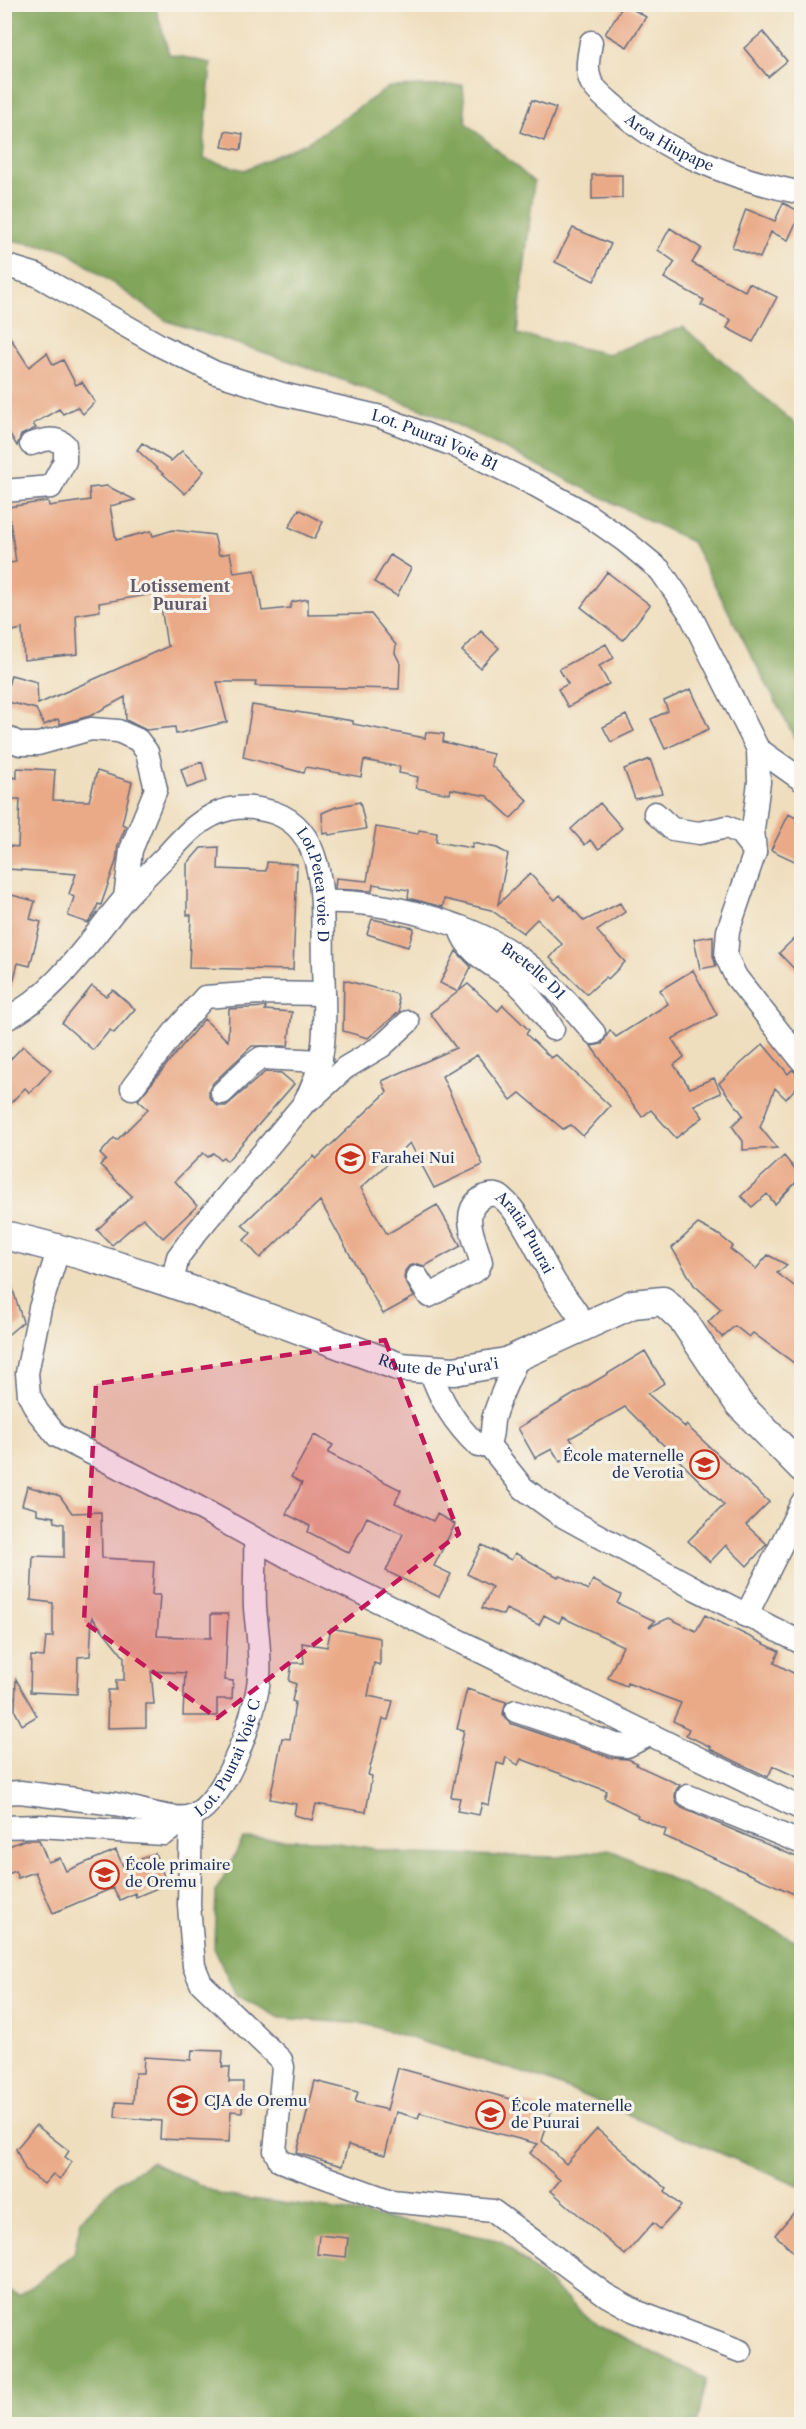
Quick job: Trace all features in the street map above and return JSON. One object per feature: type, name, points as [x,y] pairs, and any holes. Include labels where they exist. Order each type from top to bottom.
[{"type":"main road","name":"Route de Pu'ura'i","points":[[4,1235],[59,1248],[172,1282],[400,1367],[429,1370],[454,1371],[506,1362],[633,1304],[663,1301],[683,1320],[739,1404],[801,1468]]},
{"type":"street","name":"Aroa Hiupape","points":[[591,42],[587,64],[592,83],[628,120],[654,137],[702,162],[760,183],[801,193]]},
{"type":"street","name":"Lot. Puurai Voie B1","points":[[4,265],[37,275],[161,346],[216,373],[282,394],[381,417],[453,445],[535,485],[585,513],[625,541],[660,570],[689,612],[758,749],[759,782],[753,829],[755,852],[728,931],[726,956],[735,978],[801,1061]]},
{"type":"street","points":[[4,491],[51,487],[65,461],[65,446],[60,441],[44,439],[31,444]]},
{"type":"street","points":[[4,736],[20,744],[38,744],[91,729],[118,731],[138,740],[147,752],[156,789],[131,850],[125,898]]},
{"type":"street","name":"Lot. Puurai Voie B1","points":[[758,749],[801,780]]},
{"type":"street","name":"Lot.Petea voie D","points":[[4,1020],[33,1002],[51,986],[125,898],[190,830],[209,816],[230,809],[250,807],[288,818],[302,831],[318,869],[323,902],[324,1037],[321,1061],[312,1090],[302,1107],[195,1233],[178,1257],[172,1282]]},
{"type":"street","points":[[656,813],[672,829],[699,832],[727,827],[740,833],[755,852]]},
{"type":"street","name":"Bretelle D1","points":[[323,902],[351,901],[381,906],[424,916],[489,940],[514,954],[561,995],[594,1033]]},
{"type":"street","name":"Bretelle D1","points":[[460,929],[468,947],[519,985],[537,1004],[554,1029]]},
{"type":"street","points":[[132,1088],[176,1030],[205,997],[259,993],[324,994]]},
{"type":"street","points":[[302,1107],[345,1068],[382,1046],[408,1022]]},
{"type":"street","points":[[222,1093],[261,1058],[321,1061]]},
{"type":"street","name":"Aratia Puurai","points":[[417,1277],[429,1296],[478,1269],[481,1262],[468,1222],[476,1203],[486,1196],[495,1194],[502,1197],[516,1213],[557,1284],[585,1326]]},
{"type":"street","points":[[59,1248],[40,1308],[27,1373],[29,1395],[37,1411],[57,1436],[196,1506],[255,1540],[801,1809]]},
{"type":"street","points":[[429,1370],[448,1412],[478,1446],[488,1444],[492,1438],[493,1419],[504,1384],[518,1357]]},
{"type":"street","points":[[488,1444],[523,1488],[559,1514],[746,1616],[801,1643]]},
{"type":"street","points":[[746,1616],[801,1503]]},
{"type":"street","name":"Lot. Puurai Voie C","points":[[4,1793],[20,1792],[116,1805],[173,1816],[191,1816],[208,1803],[222,1787],[236,1760],[250,1719],[259,1678],[255,1606],[255,1540]]},
{"type":"street","points":[[516,1711],[616,1745],[627,1746],[651,1734]]},
{"type":"street","points":[[688,1796],[801,1843]]},
{"type":"street","points":[[4,1827],[40,1826],[164,1834],[191,1816]]},
{"type":"street","points":[[191,1816],[189,1905],[194,1966],[201,1983],[281,2060],[284,2067],[275,2151],[280,2162],[391,2201],[493,2211],[606,2295],[635,2311],[740,2351]]},
{"type":"highlighted area","points":[[385,1340],[459,1534],[217,1718],[84,1622],[96,1384]]},
{"type":"green space","points":[[4,5],[155,5],[169,54],[211,63],[203,159],[244,170],[308,142],[389,87],[463,85],[466,123],[534,182],[517,334],[608,354],[683,327],[801,429],[801,750],[692,542],[435,414],[293,362],[167,321],[65,250],[5,239]]},
{"type":"green space","points":[[243,1839],[318,1840],[409,1854],[559,1857],[609,1849],[801,1943],[801,2187],[546,2080],[365,2024],[280,2018],[236,1995],[214,1948],[216,1892]]},
{"type":"green space","points":[[151,2162],[221,2195],[342,2211],[501,2241],[595,2324],[707,2379],[697,2424],[5,2424],[4,2289],[19,2296],[74,2253],[81,2220],[117,2183]]},
{"type":"building","points":[[624,4],[646,17],[627,47],[605,34]]},
{"type":"building","points":[[763,32],[787,61],[768,77],[744,48]]},
{"type":"building","points":[[532,100],[556,108],[544,141],[520,132]]},
{"type":"building","points":[[225,131],[243,134],[241,150],[222,147]]},
{"type":"building","points":[[592,175],[622,175],[622,198],[592,199]]},
{"type":"building","points":[[783,203],[801,212],[788,240],[771,232],[760,258],[732,247],[746,209],[775,221]]},
{"type":"building","points":[[573,228],[611,244],[594,281],[555,262]]},
{"type":"building","points":[[670,228],[701,248],[692,263],[745,291],[749,283],[777,297],[753,342],[727,328],[731,320],[701,305],[704,300],[664,278],[675,262],[658,250]]},
{"type":"building","points":[[4,328],[29,367],[47,353],[53,365],[63,360],[76,385],[82,382],[95,402],[83,414],[77,407],[63,414],[59,409],[33,424],[36,428],[21,435],[17,446],[4,424]]},
{"type":"building","points":[[142,443],[171,461],[182,451],[204,471],[185,494],[137,450]]},
{"type":"building","points":[[107,486],[135,500],[110,506],[116,540],[151,531],[153,536],[173,530],[214,535],[219,555],[230,553],[234,573],[255,570],[262,611],[290,608],[292,602],[308,599],[308,615],[371,614],[396,645],[395,653],[400,663],[399,689],[255,686],[256,682],[217,682],[227,722],[176,734],[175,727],[146,730],[126,720],[125,697],[90,716],[60,724],[58,719],[44,725],[36,709],[4,701],[11,675],[37,682],[38,704],[169,646],[167,646],[159,593],[99,603],[100,611],[76,615],[78,654],[24,660],[22,629],[8,632],[4,614],[4,564],[16,562],[8,507],[48,501],[49,506],[90,500],[89,488]]},
{"type":"building","points":[[299,509],[323,522],[314,539],[289,527]]},
{"type":"building","points":[[390,555],[411,568],[397,596],[374,582]]},
{"type":"building","points":[[607,572],[650,605],[623,640],[581,607]]},
{"type":"building","points":[[481,631],[499,648],[480,668],[462,651]]},
{"type":"building","points":[[606,644],[614,658],[599,666],[609,684],[568,707],[558,689],[568,684],[559,669]]},
{"type":"building","points":[[691,689],[709,729],[665,749],[651,719],[668,711],[664,701]]},
{"type":"building","points":[[252,705],[353,721],[353,724],[425,738],[426,732],[444,734],[443,742],[493,754],[491,765],[528,801],[511,818],[487,796],[451,789],[450,794],[416,788],[418,777],[399,773],[400,767],[364,760],[361,777],[306,767],[304,773],[243,757]]},
{"type":"building","points":[[626,715],[634,731],[611,742],[603,727]]},
{"type":"building","points":[[650,759],[662,793],[635,799],[624,769]]},
{"type":"building","points":[[202,762],[207,781],[187,788],[181,769]]},
{"type":"building","points":[[17,768],[55,770],[53,800],[89,801],[97,771],[132,782],[122,824],[126,826],[118,845],[116,861],[101,905],[98,904],[88,923],[68,916],[74,897],[69,894],[76,874],[8,869],[9,846],[18,847],[20,799],[10,799],[12,777],[17,778]]},
{"type":"building","points":[[360,802],[366,829],[323,834],[322,813],[336,807]]},
{"type":"building","points":[[600,803],[622,828],[599,849],[590,840],[585,845],[571,829]]},
{"type":"building","points":[[789,814],[801,821],[801,864],[771,850]]},
{"type":"building","points":[[376,827],[418,834],[419,830],[437,833],[436,842],[472,848],[472,843],[497,848],[508,854],[498,904],[530,874],[555,900],[560,895],[584,921],[620,903],[625,912],[597,931],[625,962],[608,979],[606,977],[587,994],[550,958],[562,944],[537,919],[523,933],[491,910],[444,899],[443,907],[408,898],[409,890],[373,884],[372,891],[335,889],[336,878],[367,881]]},
{"type":"building","points":[[219,847],[218,869],[266,871],[267,862],[297,864],[293,970],[189,968],[191,915],[187,915],[187,864],[201,848]]},
{"type":"building","points":[[4,893],[35,901],[30,919],[41,922],[30,966],[18,963],[10,994],[4,993]]},
{"type":"building","points":[[372,919],[414,928],[408,947],[367,934]]},
{"type":"building","points":[[801,932],[801,976],[779,953]]},
{"type":"building","points":[[713,936],[713,956],[716,966],[700,969],[694,939]]},
{"type":"building","points":[[456,951],[471,967],[459,991],[468,984],[498,1011],[503,1005],[529,1030],[526,1034],[551,1058],[556,1055],[610,1106],[583,1136],[571,1125],[563,1129],[520,1093],[511,1100],[477,1055],[442,1076],[483,1165],[434,1188],[410,1143],[361,1188],[387,1234],[437,1205],[461,1246],[425,1266],[417,1264],[409,1266],[404,1278],[414,1297],[383,1314],[320,1201],[260,1258],[244,1240],[251,1233],[242,1225],[314,1156],[316,1159],[387,1092],[382,1081],[456,1048],[430,1013],[458,992],[440,983]]},
{"type":"building","points":[[693,970],[717,1015],[672,1039],[684,1057],[674,1065],[690,1088],[714,1078],[721,1093],[694,1105],[703,1117],[676,1138],[651,1110],[642,1117],[591,1046],[602,1044],[610,1030],[616,1037],[668,1004],[660,990]]},
{"type":"building","points":[[344,980],[397,994],[400,1011],[368,1038],[343,1031]]},
{"type":"building","points":[[92,986],[106,996],[113,990],[135,1009],[114,1033],[110,1030],[93,1050],[62,1023]]},
{"type":"building","points":[[266,1007],[265,1010],[292,1012],[288,1046],[252,1046],[213,1083],[209,1090],[209,1097],[218,1106],[226,1106],[265,1072],[281,1073],[294,1084],[227,1161],[213,1153],[208,1157],[203,1153],[175,1181],[197,1206],[163,1238],[143,1218],[112,1245],[97,1230],[132,1196],[100,1165],[106,1160],[100,1154],[114,1138],[117,1140],[148,1109],[138,1100],[204,1019],[228,1041],[229,1009]]},
{"type":"building","points":[[763,1044],[788,1074],[792,1070],[799,1074],[801,1082],[786,1099],[775,1088],[760,1127],[777,1148],[743,1150],[743,1141],[732,1126],[743,1115],[719,1083]]},
{"type":"building","points":[[23,1046],[51,1070],[30,1093],[25,1088],[4,1110],[4,1066]]},
{"type":"building","points":[[784,1156],[801,1177],[775,1204],[767,1194],[752,1207],[741,1196]]},
{"type":"building","points":[[698,1224],[719,1235],[733,1246],[730,1249],[756,1269],[768,1255],[787,1265],[777,1273],[801,1291],[801,1368],[753,1333],[749,1337],[735,1326],[722,1337],[708,1322],[721,1309],[694,1285],[672,1248]]},
{"type":"building","points":[[8,1274],[23,1322],[4,1338],[4,1275]]},
{"type":"building","points":[[645,1351],[664,1383],[648,1394],[685,1427],[686,1425],[769,1502],[746,1525],[767,1544],[747,1566],[726,1545],[710,1562],[688,1541],[724,1505],[625,1407],[570,1438],[578,1451],[560,1462],[552,1449],[535,1458],[518,1428]]},
{"type":"building","points":[[314,1435],[333,1445],[328,1453],[401,1490],[395,1503],[433,1521],[437,1514],[455,1524],[434,1566],[451,1574],[439,1597],[386,1571],[403,1534],[367,1517],[349,1553],[308,1532],[310,1526],[286,1514],[302,1483],[291,1477]]},
{"type":"building","points":[[27,1486],[60,1496],[72,1513],[101,1512],[102,1558],[154,1561],[152,1595],[160,1595],[157,1636],[211,1638],[211,1614],[228,1614],[225,1680],[233,1681],[232,1699],[217,1699],[217,1716],[183,1716],[185,1673],[151,1671],[154,1704],[146,1704],[146,1727],[107,1728],[108,1690],[116,1690],[116,1680],[124,1680],[124,1657],[92,1617],[90,1656],[78,1657],[77,1694],[30,1692],[31,1656],[44,1657],[46,1637],[53,1637],[53,1603],[31,1600],[33,1556],[64,1557],[64,1524],[55,1522],[54,1517],[37,1514],[37,1509],[22,1505]]},
{"type":"building","points":[[482,1545],[511,1560],[515,1553],[558,1577],[559,1575],[588,1590],[593,1580],[621,1595],[617,1603],[655,1621],[649,1627],[669,1618],[696,1631],[705,1615],[779,1651],[774,1663],[801,1677],[801,1779],[773,1766],[768,1777],[710,1749],[711,1747],[686,1735],[689,1729],[673,1721],[681,1703],[608,1678],[623,1646],[562,1617],[559,1623],[544,1615],[539,1625],[506,1609],[503,1615],[482,1608],[492,1587],[467,1574]]},
{"type":"building","points":[[331,1628],[380,1638],[380,1665],[374,1663],[368,1696],[393,1701],[388,1720],[383,1719],[368,1775],[372,1776],[366,1812],[316,1804],[312,1820],[294,1815],[296,1804],[270,1799],[282,1738],[290,1739],[295,1702],[292,1701],[296,1684],[289,1681],[292,1663],[304,1663],[302,1643],[327,1647]]},
{"type":"building","points":[[16,1679],[37,1716],[22,1725],[15,1711]]},
{"type":"building","points":[[467,1689],[506,1702],[503,1714],[512,1724],[612,1758],[628,1759],[637,1763],[636,1765],[680,1785],[675,1797],[677,1804],[682,1808],[801,1859],[801,1897],[664,1836],[666,1830],[604,1798],[607,1791],[521,1759],[518,1765],[506,1757],[504,1765],[497,1763],[489,1805],[482,1803],[479,1815],[457,1811],[460,1798],[451,1797],[464,1730],[457,1729]]},
{"type":"building","name":"École primaire de Oremu","points":[[24,1840],[39,1840],[48,1862],[60,1858],[66,1871],[116,1850],[123,1866],[155,1853],[167,1884],[136,1897],[135,1893],[120,1900],[113,1888],[53,1913],[35,1872],[18,1878],[15,1871],[4,1876],[4,1848]]},
{"type":"building","name":"CJA de Oremu","points":[[192,2050],[223,2051],[222,2067],[230,2067],[229,2082],[243,2082],[242,2112],[231,2111],[229,2142],[160,2139],[161,2121],[115,2117],[116,2102],[133,2103],[135,2073],[143,2073],[144,2057],[191,2060]]},
{"type":"building","points":[[398,2068],[551,2110],[542,2141],[566,2164],[597,2129],[667,2189],[665,2192],[681,2206],[660,2229],[653,2223],[625,2255],[551,2191],[560,2180],[530,2153],[538,2144],[420,2113],[418,2118],[396,2112],[385,2155],[348,2145],[342,2166],[297,2153],[315,2081],[358,2092],[355,2102],[387,2110]]},
{"type":"building","points":[[36,2125],[69,2151],[65,2157],[72,2162],[60,2179],[53,2174],[44,2184],[25,2169],[16,2149]]},
{"type":"building","points":[[801,2204],[801,2259],[775,2235]]},
{"type":"building","points":[[319,2235],[348,2238],[346,2257],[317,2254]]},
{"type":"place","name":"Farahei Nui","points":[[350,1158]]},
{"type":"place","name":"École maternelle de Verotia","points":[[705,1465]]},
{"type":"place","name":"École primaire de Oremu","points":[[104,1874]]},
{"type":"place","name":"CJA de Oremu","points":[[183,2101]]},
{"type":"place","name":"École maternelle de Puurai","points":[[490,2115]]},
{"type":"district","name":"Lotissement Puurai","points":[[180,595]]}]
